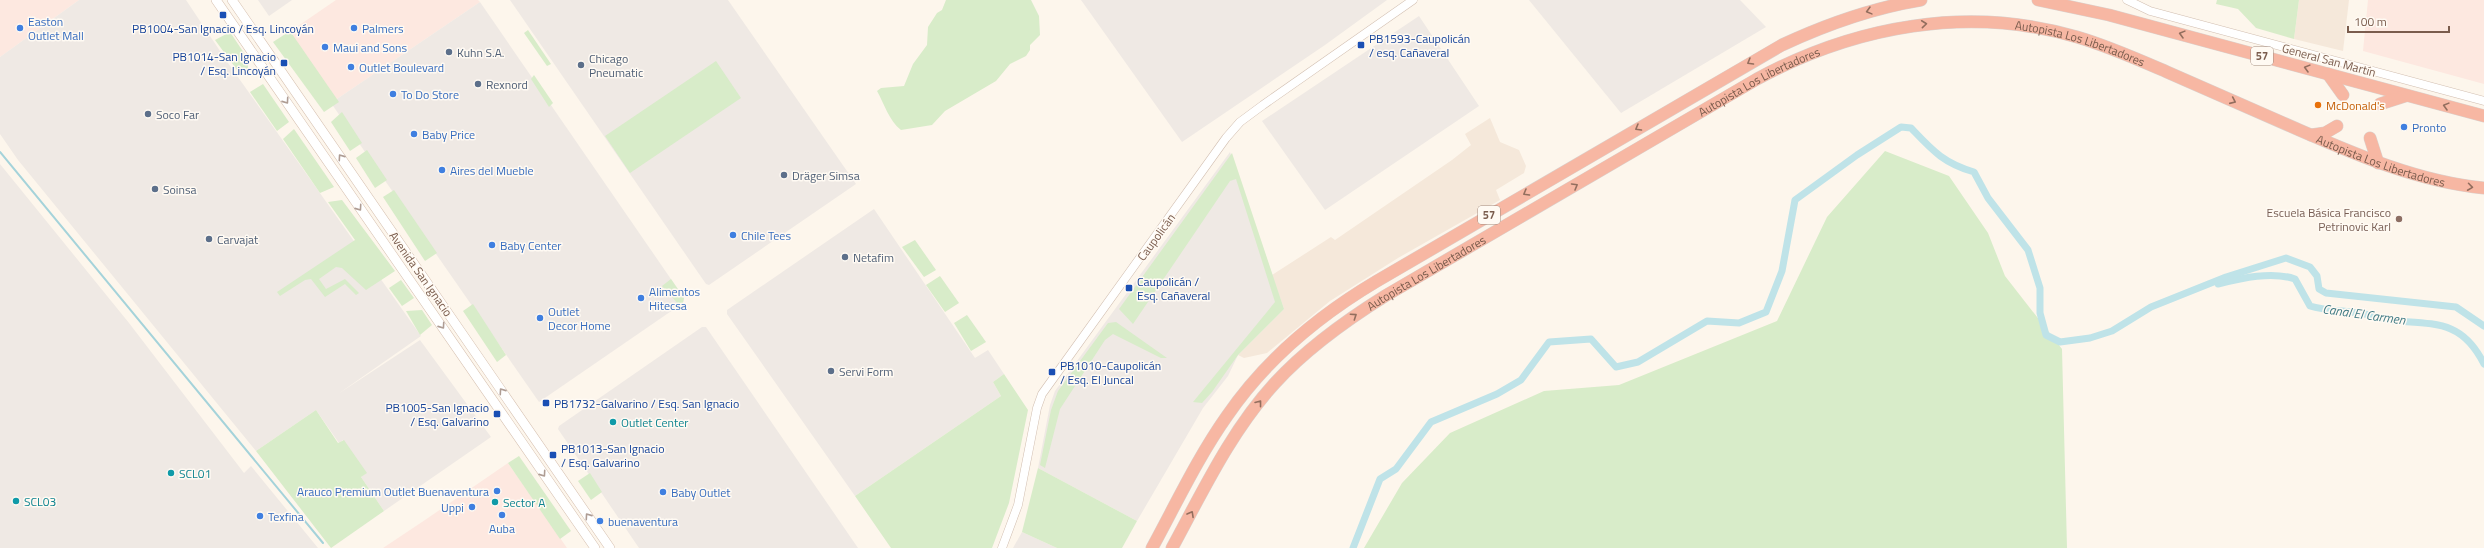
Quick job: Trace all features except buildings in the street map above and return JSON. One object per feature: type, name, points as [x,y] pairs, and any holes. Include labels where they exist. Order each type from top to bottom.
[{"type":"highway","name":"Autopista Los Libertadores","points":[[1152,548],[1208,444],[1236,403],[1282,351],[1330,311],[1383,277],[1782,45],[1849,17],[1921,0]]},
{"type":"highway","name":"57","points":[[2038,0],[2109,14],[2484,116]]},
{"type":"highway","name":"Autopista Los Libertadores","points":[[1172,548],[1220,461],[1245,421],[1285,372],[1323,338],[1385,296],[1757,79],[1792,61],[1827,47],[1880,31],[1934,23],[1975,22],[2036,28],[2076,36],[2116,50],[2378,163],[2441,181],[2484,188]]},
{"type":"highway","points":[[2328,74],[2343,95]]},
{"type":"highway","points":[[2380,104],[2408,96]]},
{"type":"highway","points":[[2311,135],[2325,133],[2337,126]]},
{"type":"highway","points":[[2370,138],[2378,163]]},
{"type":"main road","name":"Avenida San Ignacio","points":[[216,0],[595,548]]},
{"type":"main road","name":"Avenida San Ignacio","points":[[232,0],[610,548]]},
{"type":"main road","points":[[276,87],[279,82],[287,80]]},
{"type":"main road","points":[[428,306],[439,300]]},
{"type":"main road","points":[[558,496],[562,490],[569,489]]},
{"type":"street","name":"Caupolicán","points":[[1002,548],[1018,505],[1037,408],[1042,394],[1226,138],[1240,122],[1263,105],[1402,3],[1413,0]]},
{"type":"street","name":"General San Martín","points":[[2127,0],[2150,11],[2484,101]]},
{"type":"shaded area","name":"Easton Outlet Mall","points":[[0,0],[79,0],[0,57]]},
{"type":"shaded area","points":[[79,0],[186,0],[228,63],[421,336],[338,394],[420,340],[491,437],[384,511],[361,477],[366,473],[343,440],[339,443],[316,410],[256,451],[18,160],[0,134],[0,57]]},
{"type":"shaded area","points":[[258,0],[292,0],[269,16]]},
{"type":"shaded area","name":"Outlet Boulevard","points":[[336,0],[478,0],[480,2],[331,103],[285,35]]},
{"type":"shaded area","points":[[510,0],[728,0],[856,184],[709,285],[706,284]]},
{"type":"shaded area","points":[[1081,0],[1387,0],[1325,45],[1182,142]]},
{"type":"shaded area","points":[[1529,0],[1740,0],[1766,27],[1621,113]]},
{"type":"shaded area","points":[[2299,0],[2349,0],[2343,51],[2294,39]]},
{"type":"shaded area","points":[[2368,0],[2484,0],[2484,84],[2363,51]]},
{"type":"shaded area","points":[[480,2],[684,298],[683,303],[539,402],[331,103]]},
{"type":"shaded area","points":[[1419,16],[1479,106],[1325,210],[1262,121]]},
{"type":"shaded area","points":[[1490,118],[1500,142],[1519,150],[1526,166],[1524,173],[1496,190],[1500,200],[1398,258],[1330,301],[1267,353],[1244,358],[1238,355],[1284,309],[1272,275],[1331,237],[1335,240],[1452,160],[1471,145],[1465,134]]},
{"type":"shaded area","points":[[1230,152],[1284,309],[1238,355],[1228,376],[1203,408],[1137,521],[1038,468],[1050,405],[1055,391]]},
{"type":"shaded area","points":[[0,164],[129,323],[244,473],[251,466],[318,548],[0,548]]},
{"type":"shaded area","points":[[874,209],[975,358],[988,350],[1004,374],[993,382],[1001,396],[855,496],[727,314],[727,310]]},
{"type":"shaded area","points":[[702,327],[706,327],[858,548],[639,548],[558,429],[559,426]]},
{"type":"shaded area","name":"Arauco Premium Outlet Buenaventura","points":[[508,463],[567,548],[383,548],[425,520]]},
{"type":"shaded area","points":[[1022,532],[1057,548],[1013,548]]},
{"type":"green space","points":[[946,0],[1031,0],[1039,16],[1040,35],[1030,45],[1030,50],[1026,56],[1010,64],[996,81],[945,111],[932,125],[901,130],[893,122],[877,91],[881,88],[904,86],[913,64],[927,45],[928,27],[937,13],[942,10]]},
{"type":"green space","points":[[2217,0],[2299,0],[2294,39],[2256,28],[2238,9],[2216,4]]},
{"type":"green space","points":[[528,30],[551,64],[547,66],[524,33]]},
{"type":"green space","points":[[290,31],[339,102],[324,112],[273,42]]},
{"type":"green space","points":[[230,32],[248,59],[248,68],[240,74],[215,40]]},
{"type":"green space","points":[[716,61],[741,98],[630,173],[605,136]]},
{"type":"green space","points":[[534,75],[553,103],[549,107],[531,79]]},
{"type":"green space","points":[[263,84],[289,122],[277,131],[250,92]]},
{"type":"green space","points":[[342,112],[362,143],[350,151],[331,122]]},
{"type":"green space","points":[[294,129],[334,187],[320,193],[283,139]]},
{"type":"green space","points":[[367,150],[387,180],[375,188],[356,158]]},
{"type":"green space","points":[[1885,151],[1949,176],[1988,233],[2005,276],[2062,349],[2067,548],[1364,548],[1402,483],[1450,433],[1544,391],[1619,385],[1777,321],[1827,217]]},
{"type":"green space","points":[[1232,153],[1284,309],[1238,355],[1212,392],[1202,403],[1193,402],[1275,302],[1236,179],[1230,181],[1133,324],[1119,309]]},
{"type":"green space","points":[[394,190],[437,253],[425,261],[383,197]]},
{"type":"green space","points":[[342,200],[395,271],[366,290],[342,268],[336,267],[319,279],[326,289],[345,279],[359,293],[356,295],[345,284],[325,297],[311,279],[305,280],[280,296],[277,292],[355,240],[328,202]]},
{"type":"green space","points":[[915,240],[936,270],[924,277],[902,247]]},
{"type":"green space","points":[[940,276],[959,303],[945,312],[926,285]]},
{"type":"green space","points":[[671,279],[684,298],[683,303],[679,305],[662,286]]},
{"type":"green space","points":[[401,280],[414,298],[402,306],[389,288]]},
{"type":"green space","points":[[473,304],[506,355],[497,362],[463,311]]},
{"type":"green space","points":[[422,310],[432,325],[420,335],[406,311]]},
{"type":"green space","points":[[967,315],[986,342],[971,351],[954,323]]},
{"type":"green space","points":[[1116,322],[1167,358],[1161,358],[1113,334],[1105,340],[1060,409],[1045,468],[1040,465],[1051,410],[1058,391],[1108,323]]},
{"type":"green space","points":[[1004,374],[1028,410],[1009,503],[992,548],[891,548],[855,496],[1001,396],[993,382]]},
{"type":"green space","points":[[316,410],[338,443],[344,440],[367,473],[361,477],[384,511],[331,548],[256,451]]},
{"type":"green space","points":[[519,456],[571,531],[560,539],[508,463]]},
{"type":"green space","points":[[1038,468],[1137,521],[1122,548],[1057,548],[1022,532]]},
{"type":"green space","points":[[590,473],[602,492],[591,500],[578,481]]},
{"type":"waterway","points":[[1353,548],[1380,479],[1396,469],[1431,422],[1497,394],[1521,380],[1549,342],[1591,339],[1616,367],[1638,362],[1707,321],[1739,323],[1766,312],[1782,271],[1795,200],[1857,155],[1901,127],[1911,128],[1932,149],[1946,160],[1974,172],[1988,198],[2028,250],[2040,288],[2040,313],[2046,335],[2060,342],[2090,338],[2112,331],[2151,307],[2226,277],[2286,258],[2310,267],[2317,276],[2319,289],[2326,293],[2456,307],[2484,326]]},
{"type":"waterway","points":[[0,152],[323,543]]},
{"type":"waterway","name":"Canal El Carmen","points":[[2218,284],[2267,275],[2295,279],[2310,306],[2392,320],[2425,323],[2448,328],[2467,340],[2476,350],[2484,364]]},
{"type":"place","name":"PB1004-San Ignacio / Esq. Lincoyán","points":[[223,15]]},
{"type":"place","name":"Easton Outlet Mall","points":[[20,28]]},
{"type":"place","name":"Palmers","points":[[354,28]]},
{"type":"place","name":"PB1593-Caupolicán / esq. Cañaveral","points":[[1361,45]]},
{"type":"place","name":"Maui and Sons","points":[[325,47]]},
{"type":"place","name":"Kuhn S.A.","points":[[449,52]]},
{"type":"place","name":"PB1014-San Ignacio / Esq. Lincoyán","points":[[284,63]]},
{"type":"place","name":"Chicago Pneumatic","points":[[581,65]]},
{"type":"place","name":"Outlet Boulevard","points":[[351,67]]},
{"type":"place","name":"Rexnord","points":[[478,84]]},
{"type":"place","name":"To Do Store","points":[[393,94]]},
{"type":"place","name":"McDonald's","points":[[2318,105]]},
{"type":"place","name":"Soco Far","points":[[148,114]]},
{"type":"place","name":"Pronto","points":[[2404,127]]},
{"type":"place","name":"Baby Price","points":[[414,134]]},
{"type":"place","name":"Aires del Mueble","points":[[442,170]]},
{"type":"place","name":"Dräger Simsa","points":[[784,175]]},
{"type":"place","name":"Soinsa","points":[[155,189]]},
{"type":"place","name":"Escuela Básica Francisco Petrinovic Karl","points":[[2399,219]]},
{"type":"place","name":"Chile Tees","points":[[733,235]]},
{"type":"place","name":"Carvajat","points":[[209,239]]},
{"type":"place","name":"Baby Center","points":[[492,245]]},
{"type":"place","name":"Netafim","points":[[845,257]]},
{"type":"place","name":"Caupolicán / Esq. Cañaveral","points":[[1129,288]]},
{"type":"place","name":"Alimentos Hitecsa","points":[[641,298]]},
{"type":"place","name":"Outlet Decor Home","points":[[540,318]]},
{"type":"place","name":"Servi Form","points":[[831,371]]},
{"type":"place","name":"PB1010-Caupolicán / Esq. El Juncal","points":[[1052,372]]},
{"type":"place","name":"PB1732-Galvarino / Esq. San Ignacio","points":[[546,403]]},
{"type":"place","name":"PB1005-San Ignacio / Esq. Galvarino","points":[[497,414]]},
{"type":"place","name":"Outlet Center","points":[[613,422]]},
{"type":"place","name":"PB1013-San Ignacio / Esq. Galvarino","points":[[553,455]]},
{"type":"place","name":"SCL01","points":[[171,473]]},
{"type":"place","name":"Arauco Premium Outlet Buenaventura","points":[[497,491]]},
{"type":"place","name":"Baby Outlet","points":[[663,492]]},
{"type":"place","name":"SCL03","points":[[16,501]]},
{"type":"place","name":"Sector A","points":[[495,502]]},
{"type":"place","name":"Uppi","points":[[472,507]]},
{"type":"place","name":"Auba","points":[[502,515]]},
{"type":"place","name":"Texfina","points":[[260,516]]},
{"type":"place","name":"buenaventura","points":[[600,521]]}]
